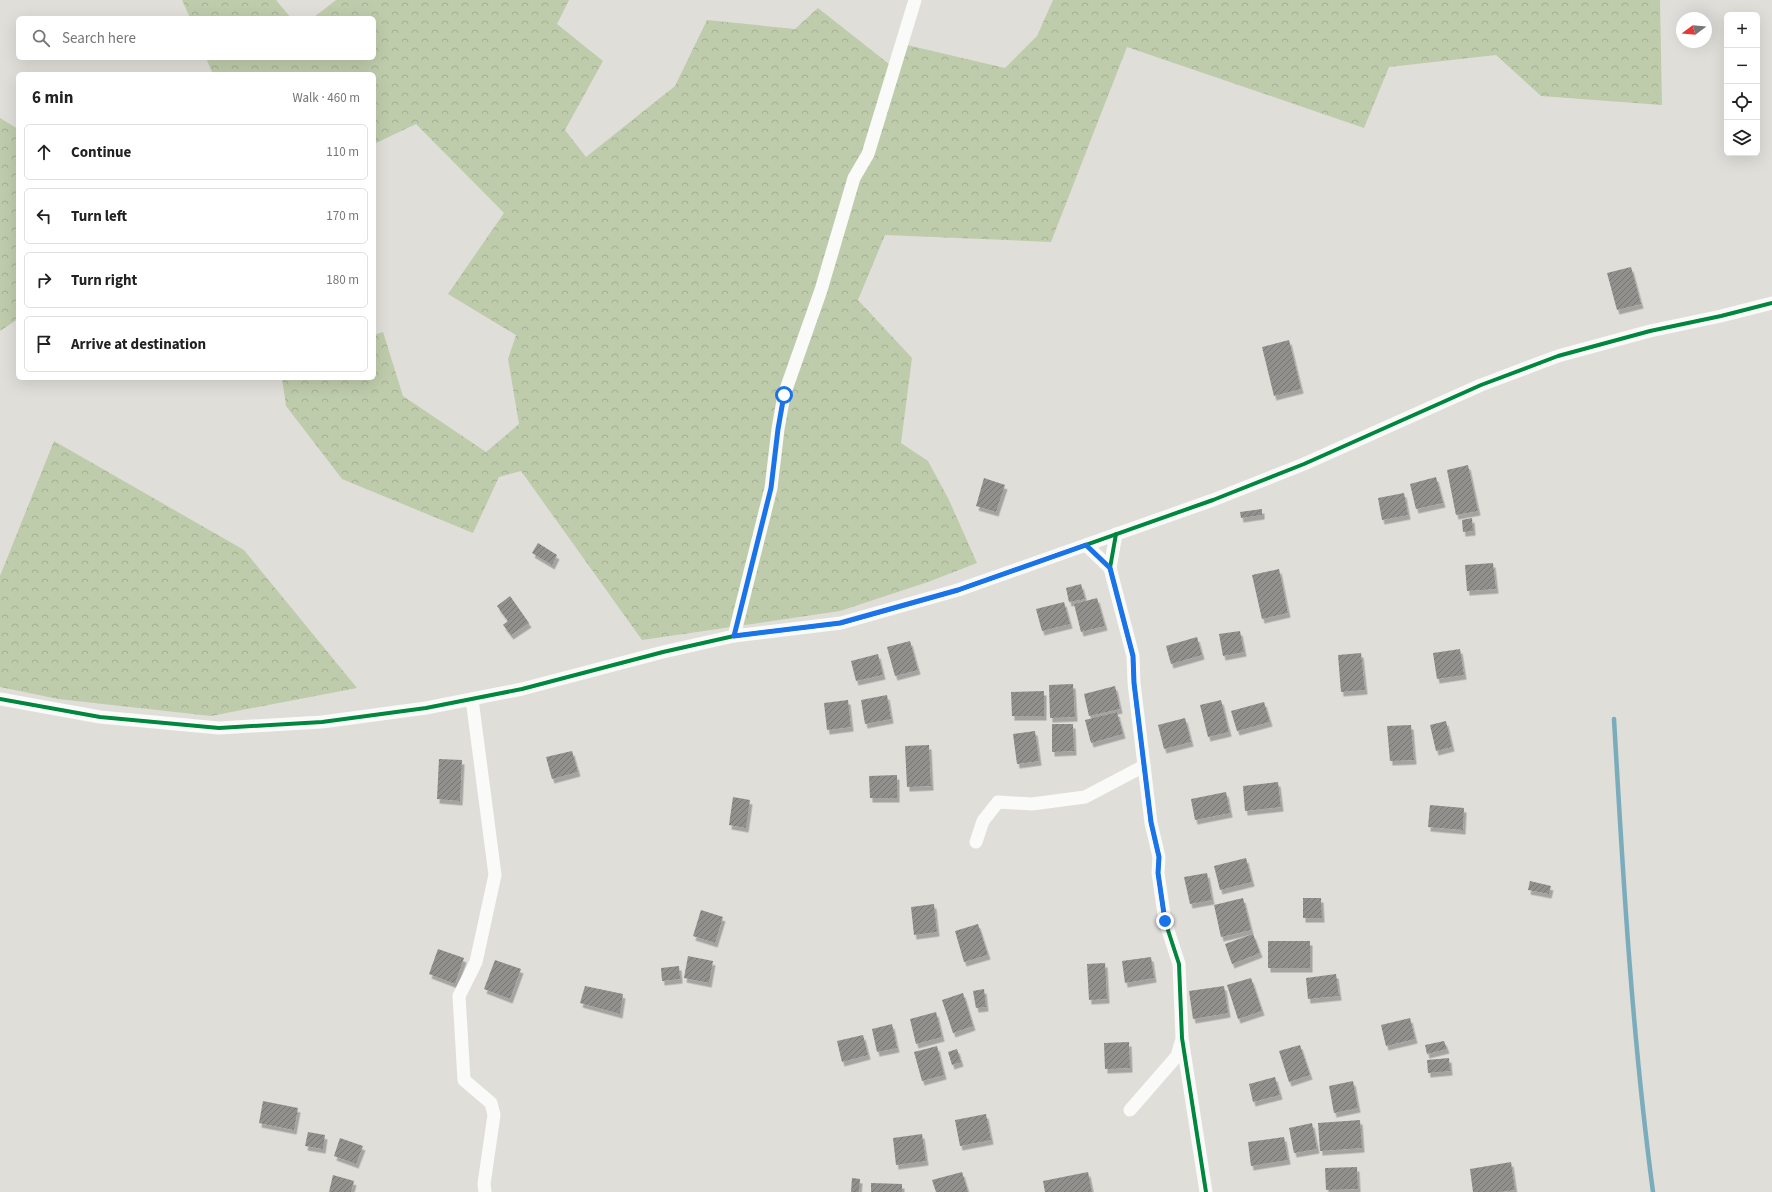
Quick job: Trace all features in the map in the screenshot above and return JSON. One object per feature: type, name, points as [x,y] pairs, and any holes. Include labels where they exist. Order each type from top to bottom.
[{"type":"street","points":[[734,636],[771,488],[778,429],[784,395],[821,290],[854,178],[868,154],[915,0]]},
{"type":"street","points":[[0,699],[100,717],[219,728],[322,722],[426,708],[522,689],[663,652],[734,636],[840,623],[958,590],[1213,500],[1304,464],[1481,385],[1558,356],[1650,330],[1721,316],[1772,303]]},
{"type":"street","points":[[1116,534],[1110,568],[1133,656],[1134,683],[1151,822],[1159,857],[1158,873],[1165,921],[1179,964],[1182,1038],[1206,1192]]},
{"type":"street","points":[[1086,545],[1110,568]]},
{"type":"street","points":[[472,699],[495,875],[476,962],[459,996],[464,1080],[491,1103],[494,1114],[484,1184],[486,1192]]},
{"type":"street","points":[[976,842],[983,821],[998,802],[1032,804],[1085,797],[1144,766]]},
{"type":"street","points":[[1130,1110],[1177,1056],[1182,1038]]},
{"type":"green space","points":[[182,0],[276,0],[289,16],[189,16]]},
{"type":"green space","points":[[336,0],[569,0],[557,24],[603,61],[565,130],[586,157],[675,86],[707,20],[795,29],[818,8],[889,64],[907,45],[1005,68],[1037,36],[1053,0],[1660,0],[1662,105],[1541,96],[1496,55],[1389,67],[1364,128],[1127,47],[1051,242],[885,235],[858,300],[912,358],[901,443],[928,461],[949,500],[977,563],[928,582],[840,611],[642,640],[521,471],[499,477],[473,533],[342,479],[286,406],[282,380],[376,380],[376,334],[383,332],[403,396],[486,452],[519,424],[508,359],[516,335],[448,294],[504,213],[416,124],[376,143],[376,72],[212,72],[207,60],[376,60],[376,16],[316,16]]},
{"type":"green space","points":[[0,118],[16,128],[16,320],[0,331]]},
{"type":"green space","points":[[54,441],[244,550],[357,688],[211,716],[58,699],[0,687],[0,576]]},
{"type":"building","points":[[1631,267],[1641,304],[1617,310],[1607,273]]},
{"type":"building","points":[[1289,340],[1301,389],[1274,396],[1262,347]]},
{"type":"building","points":[[1468,465],[1478,511],[1456,515],[1447,470]]},
{"type":"building","points":[[1436,477],[1443,503],[1416,509],[1410,484]]},
{"type":"building","points":[[984,478],[1005,485],[996,512],[976,506]]},
{"type":"building","points":[[1404,493],[1408,515],[1382,520],[1378,498]]},
{"type":"building","points":[[1262,509],[1262,515],[1241,518],[1240,512]]},
{"type":"building","points":[[1472,518],[1473,531],[1463,532],[1462,520]]},
{"type":"building","points":[[538,543],[557,555],[552,565],[532,553]]},
{"type":"building","points":[[1493,563],[1496,589],[1467,591],[1465,565]]},
{"type":"building","points":[[1279,569],[1288,613],[1262,619],[1252,575]]},
{"type":"building","points":[[1081,584],[1085,599],[1069,602],[1066,588]]},
{"type":"building","points":[[510,596],[529,623],[511,635],[503,625],[508,621],[497,606]]},
{"type":"building","points":[[1097,598],[1105,626],[1081,632],[1074,604]]},
{"type":"building","points":[[1064,602],[1070,624],[1042,631],[1036,609]]},
{"type":"building","points":[[1240,631],[1244,652],[1223,656],[1219,634]]},
{"type":"building","points":[[1197,637],[1202,655],[1171,664],[1166,646]]},
{"type":"building","points":[[910,641],[918,670],[895,676],[887,647]]},
{"type":"building","points":[[1460,649],[1464,675],[1437,679],[1433,653]]},
{"type":"building","points":[[1361,653],[1365,690],[1341,692],[1338,655]]},
{"type":"building","points":[[878,654],[883,675],[856,681],[851,661]]},
{"type":"building","points":[[1073,684],[1075,717],[1050,718],[1049,685]]},
{"type":"building","points":[[1115,686],[1120,709],[1089,716],[1084,694]]},
{"type":"building","points":[[1044,691],[1044,716],[1012,716],[1011,692]]},
{"type":"building","points":[[887,695],[891,719],[865,724],[861,700]]},
{"type":"building","points":[[848,700],[851,727],[827,730],[824,703]]},
{"type":"building","points":[[1221,700],[1229,732],[1208,737],[1200,705]]},
{"type":"building","points":[[1264,702],[1270,722],[1237,731],[1231,711]]},
{"type":"building","points":[[1117,712],[1123,734],[1091,743],[1085,720]]},
{"type":"building","points":[[1185,718],[1191,742],[1164,749],[1158,725]]},
{"type":"building","points":[[1446,721],[1452,747],[1436,751],[1430,725]]},
{"type":"building","points":[[1052,724],[1073,724],[1074,751],[1052,752]]},
{"type":"building","points":[[1411,725],[1414,760],[1390,761],[1387,726]]},
{"type":"building","points":[[1035,731],[1039,761],[1017,764],[1013,734]]},
{"type":"building","points":[[929,745],[931,786],[907,787],[905,746]]},
{"type":"building","points":[[572,751],[578,772],[552,779],[546,757]]},
{"type":"building","points":[[439,759],[462,760],[460,801],[437,799]]},
{"type":"building","points":[[897,775],[897,798],[870,798],[869,776]]},
{"type":"building","points":[[1278,782],[1281,807],[1245,811],[1243,786]]},
{"type":"building","points":[[1226,792],[1230,813],[1195,820],[1191,799]]},
{"type":"building","points":[[733,797],[750,800],[746,828],[729,825]]},
{"type":"building","points":[[1430,805],[1464,808],[1463,830],[1428,827]]},
{"type":"building","points":[[1246,858],[1252,882],[1220,890],[1214,866]]},
{"type":"building","points":[[1207,873],[1212,900],[1190,904],[1184,877]]},
{"type":"building","points":[[1530,881],[1551,886],[1549,894],[1528,890]]},
{"type":"building","points":[[1243,898],[1251,930],[1221,937],[1214,905]]},
{"type":"building","points":[[1303,898],[1321,898],[1322,918],[1303,918]]},
{"type":"building","points":[[934,904],[937,932],[914,935],[911,907]]},
{"type":"building","points":[[701,910],[723,917],[715,943],[693,936]]},
{"type":"building","points":[[978,924],[988,955],[964,962],[955,931]]},
{"type":"building","points":[[1253,934],[1260,953],[1232,964],[1225,944]]},
{"type":"building","points":[[1268,941],[1310,941],[1310,968],[1268,968]]},
{"type":"building","points":[[438,949],[464,958],[455,984],[429,974]]},
{"type":"building","points":[[688,956],[713,961],[709,983],[684,978]]},
{"type":"building","points":[[1151,957],[1154,978],[1125,983],[1122,961]]},
{"type":"building","points":[[495,960],[521,969],[510,999],[484,989]]},
{"type":"building","points":[[1105,963],[1107,999],[1089,1000],[1087,964]]},
{"type":"building","points":[[679,966],[680,979],[662,981],[661,968]]},
{"type":"building","points":[[1336,974],[1339,996],[1308,999],[1306,978]]},
{"type":"building","points":[[1251,978],[1262,1011],[1238,1019],[1227,985]]},
{"type":"building","points":[[585,986],[623,994],[620,1014],[580,1003]]},
{"type":"building","points":[[1224,986],[1228,1013],[1193,1019],[1189,991]]},
{"type":"building","points":[[984,989],[986,1007],[976,1008],[973,991]]},
{"type":"building","points":[[963,993],[973,1026],[953,1033],[942,1000]]},
{"type":"building","points":[[936,1012],[942,1037],[916,1044],[910,1019]]},
{"type":"building","points":[[1410,1018],[1415,1039],[1386,1046],[1381,1025]]},
{"type":"building","points":[[892,1024],[897,1048],[877,1052],[872,1029]]},
{"type":"building","points":[[863,1035],[868,1055],[842,1062],[837,1041]]},
{"type":"building","points":[[1444,1041],[1447,1049],[1427,1054],[1425,1045]]},
{"type":"building","points":[[1129,1042],[1130,1068],[1105,1069],[1104,1043]]},
{"type":"building","points":[[1300,1045],[1310,1075],[1289,1082],[1279,1051]]},
{"type":"building","points":[[937,1046],[944,1075],[922,1081],[914,1052]]},
{"type":"building","points":[[957,1049],[961,1062],[952,1065],[948,1052]]},
{"type":"building","points":[[1449,1058],[1450,1071],[1428,1073],[1427,1060]]},
{"type":"building","points":[[1275,1077],[1280,1095],[1253,1102],[1249,1084]]},
{"type":"building","points":[[1353,1081],[1358,1108],[1334,1113],[1329,1086]]},
{"type":"building","points":[[263,1101],[298,1108],[294,1130],[259,1123]]},
{"type":"building","points":[[986,1114],[991,1140],[960,1146],[955,1120]]},
{"type":"building","points":[[1360,1120],[1362,1148],[1320,1151],[1318,1123]]},
{"type":"building","points":[[1312,1123],[1317,1149],[1294,1153],[1289,1128]]},
{"type":"building","points":[[308,1132],[325,1135],[323,1149],[305,1146]]},
{"type":"building","points":[[922,1134],[926,1161],[896,1165],[893,1138]]},
{"type":"building","points":[[1284,1137],[1288,1160],[1251,1166],[1248,1142]]},
{"type":"building","points":[[340,1138],[363,1146],[356,1164],[334,1156]]},
{"type":"building","points":[[1511,1162],[1515,1190],[1499,1192],[1473,1192],[1470,1169]]},
{"type":"building","points":[[1357,1167],[1358,1189],[1326,1190],[1325,1168]]},
{"type":"building","points":[[962,1172],[968,1192],[936,1192],[932,1180]]},
{"type":"building","points":[[1088,1172],[1092,1192],[1045,1192],[1043,1181]]},
{"type":"building","points":[[333,1175],[354,1181],[351,1192],[329,1192]]},
{"type":"building","points":[[852,1178],[860,1179],[859,1192],[851,1192]]},
{"type":"building","points":[[871,1183],[902,1184],[902,1192],[871,1192]]},
{"type":"waterway","points":[[1614,719],[1634,1015],[1639,1074],[1653,1192]]},
{"type":"cycle path","points":[[0,699],[100,717],[219,728],[322,722],[426,708],[522,689],[663,652],[734,636],[841,623],[958,590],[1213,500],[1304,464],[1481,385],[1558,356],[1650,331],[1721,316],[1772,303]]},
{"type":"cycle path","points":[[1116,534],[1110,568],[1133,656],[1134,683],[1151,823],[1159,857],[1158,873],[1165,921],[1179,964],[1182,1038],[1206,1192]]},
{"type":"route","points":[[784,395],[778,429],[771,488],[734,636],[840,623],[958,590],[1086,545],[1110,568],[1133,656],[1134,683],[1151,822],[1159,857],[1158,873],[1165,921]]}]
